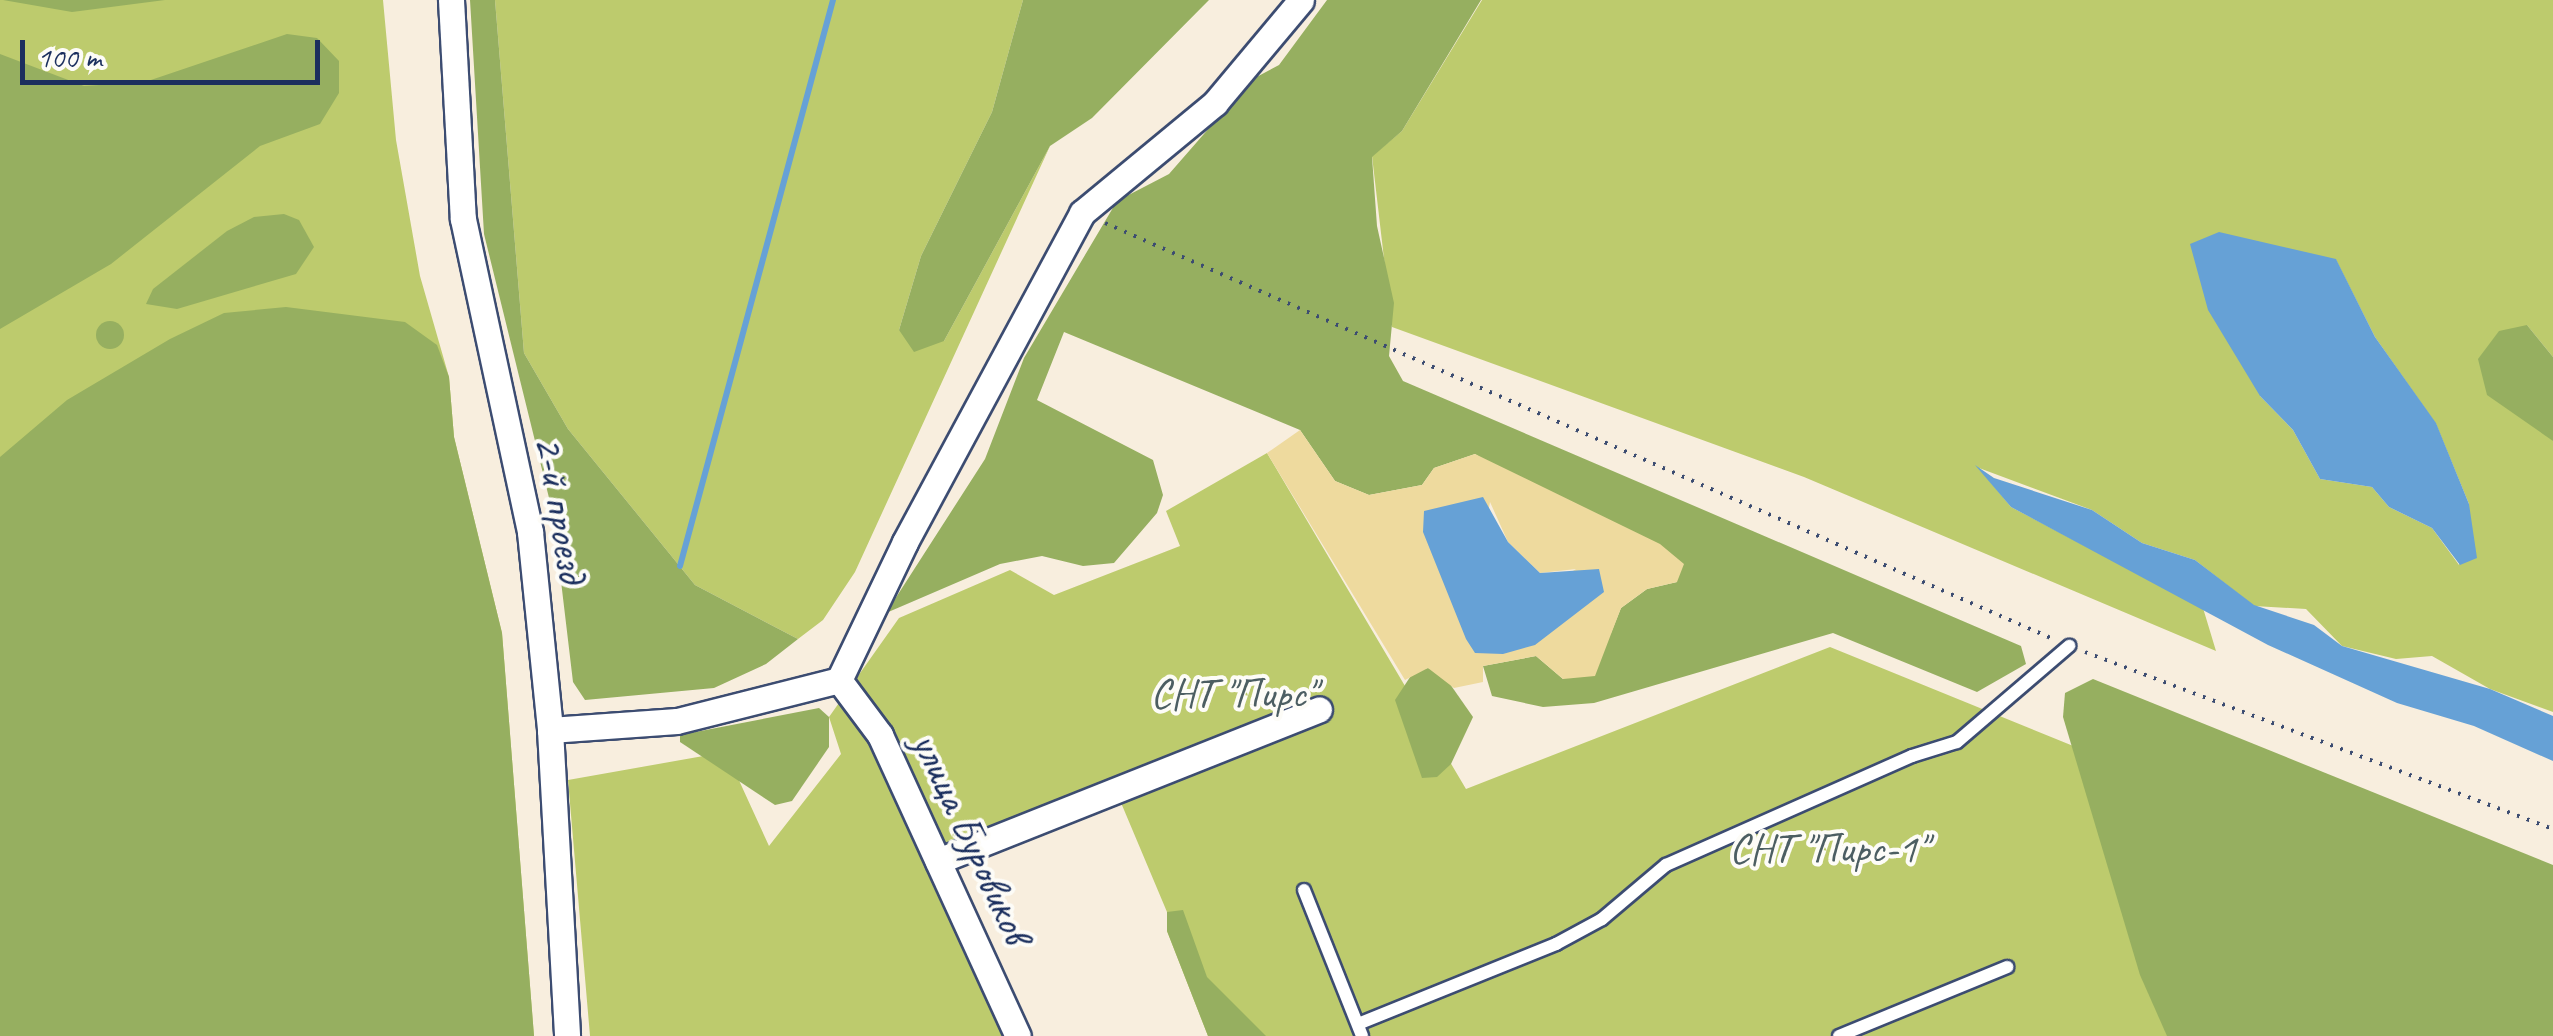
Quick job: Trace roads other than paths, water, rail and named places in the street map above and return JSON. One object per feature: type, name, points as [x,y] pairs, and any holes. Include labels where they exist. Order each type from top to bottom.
[{"type":"street","name":"2-й проезд","points":[[451,0],[463,219],[530,532],[550,730],[567,1036]]},
{"type":"street","points":[[550,730],[676,720],[839,680],[905,542],[1082,213],[1215,103],[1300,0]]},
{"type":"street","name":"улица Буровиков","points":[[839,680],[880,735],[1018,1036]]},
{"type":"street","points":[[938,861],[1319,709]]},
{"type":"lane","points":[[1304,890],[1360,1030],[1556,944],[1602,919],[1666,865],[1912,756],[1957,742],[2069,646]]},
{"type":"lane","points":[[1839,1036],[2007,967]]},
{"type":"water","points":[[2219,232],[2336,259],[2375,337],[2436,423],[2469,504],[2477,558],[2460,565],[2432,528],[2389,507],[2372,487],[2320,479],[2293,430],[2260,396],[2208,310],[2190,244]]},
{"type":"water","points":[[1975,465],[1994,478],[2092,510],[2142,543],[2195,560],[2254,605],[2314,625],[2342,646],[2490,689],[2553,716],[2553,761],[2474,726],[2397,703],[2268,645],[2011,507]]},
{"type":"water","points":[[1483,497],[1508,542],[1540,573],[1599,569],[1604,592],[1535,645],[1503,654],[1475,653],[1423,532],[1424,511]]},
{"type":"waterway","points":[[680,566],[833,0]]},
{"type":"park label","name":"СНТ \"Пирс\"","points":[[1233,694]]},
{"type":"park label","name":"СНТ \"Пирс-1\"","points":[[1828,849]]}]
